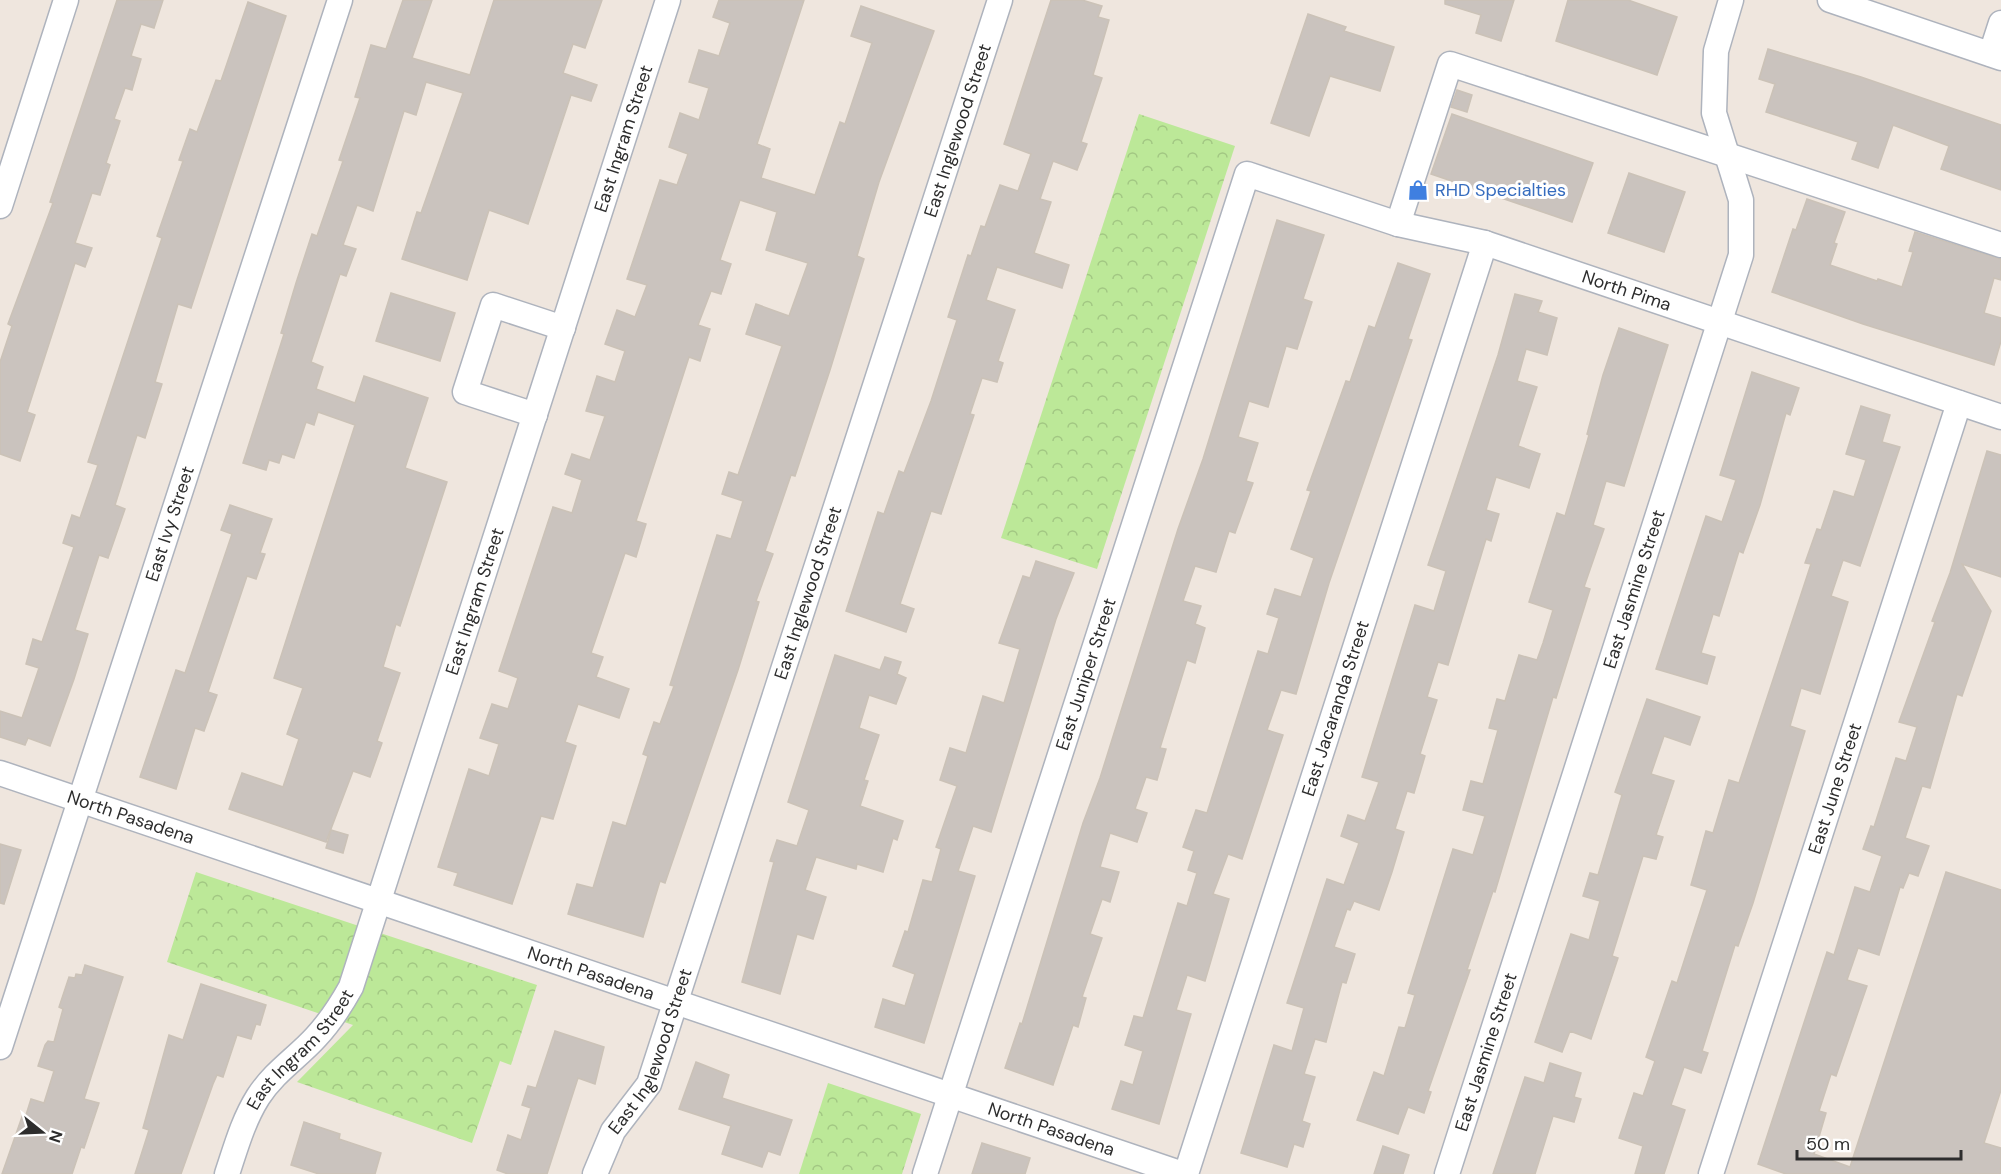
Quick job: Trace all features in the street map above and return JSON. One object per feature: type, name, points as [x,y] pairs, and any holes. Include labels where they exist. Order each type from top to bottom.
[{"type":"street","points":[[0,206],[66,0]]},
{"type":"street","name":"East Ivy Street","points":[[0,1047],[340,0]]},
{"type":"street","name":"East Ingram Street","points":[[227,1174],[242,1126],[259,1096],[286,1062],[315,1038],[339,1008],[351,987],[668,0]]},
{"type":"street","name":"East Inglewood Street","points":[[595,1174],[614,1131],[649,1084],[1000,0]]},
{"type":"street","name":"East Jasmine Street","points":[[1447,1174],[1741,255],[1741,200],[1714,113],[1716,51],[1731,0]]},
{"type":"street","points":[[1830,0],[1868,6],[1996,56],[2001,23]]},
{"type":"street","points":[[1398,224],[1450,64],[2001,245]]},
{"type":"street","name":"North Pima","points":[[1247,174],[1398,224],[1485,243],[2001,417]]},
{"type":"street","name":"East Juniper Street","points":[[925,1174],[1247,174]]},
{"type":"street","name":"East Jacaranda Street","points":[[1185,1174],[1485,243]]},
{"type":"street","points":[[535,415],[465,392],[472,370],[493,305],[563,328]]},
{"type":"street","name":"East June Street","points":[[1711,1174],[1959,403]]},
{"type":"street","name":"North Pasadena","points":[[0,773],[1185,1174]]},
{"type":"green space","points":[[1139,114],[1235,146],[1097,569],[1001,538]]},
{"type":"green space","points":[[196,872],[537,985],[511,1065],[500,1061],[472,1143],[297,1082],[353,1025],[167,962]]},
{"type":"green space","points":[[828,1083],[921,1114],[902,1174],[799,1174]]},
{"type":"building","points":[[117,0],[163,0],[154,28],[141,24],[131,56],[141,59],[132,90],[125,88],[114,119],[120,121],[106,163],[110,165],[100,195],[92,193],[75,243],[92,248],[85,267],[75,263],[27,412],[35,415],[20,461],[0,454],[0,362],[12,326],[8,324],[53,203],[50,202]]},
{"type":"building","points":[[403,0],[432,0],[412,58],[470,75],[494,0],[602,0],[585,48],[573,44],[563,73],[597,85],[591,101],[571,95],[528,224],[489,210],[467,280],[402,259],[417,212],[421,213],[463,93],[426,82],[416,115],[404,111],[373,211],[357,205],[343,245],[356,249],[346,276],[340,274],[311,362],[323,367],[316,389],[355,403],[364,376],[428,398],[405,468],[447,482],[400,626],[396,624],[383,667],[400,673],[377,741],[382,743],[370,777],[353,771],[326,842],[229,809],[242,773],[283,787],[299,739],[287,734],[303,688],[274,678],[355,425],[318,412],[314,425],[306,422],[294,458],[282,454],[279,463],[269,460],[266,470],[243,463],[284,334],[281,333],[312,234],[317,236],[343,161],[339,160],[360,98],[355,97],[371,45],[386,49]]},
{"type":"building","points":[[719,0],[804,0],[757,144],[770,149],[761,178],[815,195],[840,122],[845,124],[872,43],[851,36],[861,6],[934,31],[879,182],[857,256],[864,259],[830,370],[795,476],[791,475],[765,551],[773,554],[756,601],[759,602],[738,670],[665,883],[660,881],[643,937],[568,914],[577,884],[593,888],[613,822],[626,826],[648,756],[643,754],[654,722],[660,724],[674,686],[670,685],[717,535],[731,539],[743,501],[722,494],[729,472],[738,475],[782,346],[746,334],[756,304],[789,316],[808,263],[766,250],[777,212],[740,200],[720,260],[731,264],[721,294],[711,291],[698,325],[710,329],[700,361],[689,357],[636,521],[646,524],[636,557],[625,553],[591,653],[603,657],[596,677],[629,689],[619,718],[578,704],[565,742],[576,746],[553,819],[541,816],[512,904],[454,885],[458,873],[438,867],[469,769],[489,776],[499,744],[480,738],[492,704],[508,709],[518,678],[499,671],[553,507],[572,513],[582,480],[565,474],[572,454],[590,460],[605,416],[586,411],[597,376],[615,382],[625,351],[605,344],[617,310],[635,317],[647,285],[627,279],[660,180],[677,185],[688,154],[669,147],[680,113],[699,120],[709,88],[689,82],[699,50],[719,56],[730,23],[713,17]]},
{"type":"building","points":[[1051,0],[1082,0],[1102,6],[1098,17],[1109,20],[1093,75],[1102,78],[1081,142],[1087,144],[1077,170],[1053,161],[1040,199],[1051,202],[1034,253],[1069,265],[1062,288],[997,267],[986,300],[1015,310],[998,361],[1003,363],[997,382],[982,378],[970,414],[974,415],[941,514],[931,511],[900,604],[914,609],[906,632],[846,611],[878,512],[884,514],[899,471],[904,473],[931,401],[957,320],[948,317],[968,255],[971,256],[981,226],[985,227],[1000,185],[1018,191],[1031,154],[1004,144]]},
{"type":"building","points":[[1445,0],[1514,0],[1501,41],[1476,33],[1481,15],[1445,4]]},
{"type":"building","points":[[1568,0],[1628,0],[1677,17],[1657,75],[1556,41]]},
{"type":"building","points":[[248,2],[286,16],[191,308],[178,304],[155,382],[162,384],[145,438],[137,435],[115,505],[125,509],[108,558],[99,555],[75,630],[88,634],[74,679],[50,746],[28,738],[25,745],[0,737],[0,711],[22,718],[39,668],[26,664],[33,639],[42,642],[74,547],[63,543],[72,515],[80,518],[98,465],[88,462],[162,238],[157,236],[183,161],[179,160],[190,129],[197,132],[216,80],[221,81]]},
{"type":"building","points":[[1308,14],[1346,27],[1344,31],[1394,47],[1380,91],[1330,76],[1309,136],[1271,123]]},
{"type":"building","points":[[1768,49],[1861,77],[2001,125],[2001,190],[1941,169],[1949,146],[1893,125],[1878,168],[1852,159],[1858,142],[1766,112],[1775,84],[1759,79]]},
{"type":"building","points":[[1457,90],[1472,95],[1467,112],[1451,107]]},
{"type":"building","points":[[1452,114],[1593,163],[1572,222],[1431,174]]},
{"type":"building","points":[[1629,173],[1685,192],[1664,252],[1608,233]]},
{"type":"building","points":[[1807,199],[1845,212],[1834,243],[1837,244],[1830,265],[1877,281],[1878,279],[1902,287],[1913,252],[1909,251],[1915,232],[2001,259],[2001,280],[1994,278],[1984,313],[2001,318],[2001,341],[1994,365],[1863,324],[1772,292],[1793,229],[1796,230]]},
{"type":"building","points":[[1277,220],[1324,235],[1303,299],[1312,302],[1297,349],[1286,346],[1268,407],[1249,401],[1238,437],[1258,443],[1246,481],[1253,483],[1235,533],[1229,531],[1216,572],[1195,566],[1183,601],[1201,606],[1195,624],[1205,628],[1195,663],[1187,660],[1160,748],[1166,749],[1157,780],[1146,777],[1135,809],[1147,813],[1137,842],[1110,833],[1100,867],[1119,872],[1110,902],[1102,899],[1090,934],[1102,938],[1082,997],[1086,998],[1078,1027],[1073,1025],[1053,1085],[1005,1068],[1020,1023],[1022,1024],[1083,823],[1100,778],[1178,529],[1203,459]]},
{"type":"building","points":[[1398,263],[1430,274],[1408,339],[1412,340],[1329,583],[1296,694],[1281,690],[1267,730],[1283,735],[1242,859],[1228,854],[1213,894],[1229,899],[1205,981],[1187,975],[1176,1010],[1191,1014],[1159,1124],[1112,1109],[1121,1081],[1133,1085],[1143,1051],[1125,1045],[1134,1016],[1143,1018],[1178,903],[1187,906],[1197,873],[1188,870],[1194,851],[1183,847],[1196,810],[1207,813],[1258,651],[1268,654],[1279,618],[1267,614],[1275,589],[1301,597],[1314,558],[1291,549],[1311,491],[1307,490],[1346,381],[1350,382],[1369,326],[1375,328]]},
{"type":"building","points":[[391,293],[455,313],[440,361],[376,341]]},
{"type":"building","points":[[1515,294],[1542,301],[1538,312],[1557,318],[1547,355],[1526,349],[1517,381],[1537,387],[1518,446],[1540,454],[1529,488],[1496,477],[1486,510],[1499,514],[1491,541],[1486,539],[1448,665],[1438,662],[1427,697],[1437,700],[1420,754],[1425,756],[1414,793],[1407,791],[1395,829],[1404,832],[1379,910],[1354,901],[1350,910],[1347,909],[1334,947],[1355,954],[1346,983],[1342,982],[1326,1042],[1315,1039],[1304,1074],[1315,1077],[1302,1121],[1310,1124],[1303,1147],[1294,1144],[1287,1167],[1241,1153],[1274,1045],[1292,1051],[1304,1008],[1287,1003],[1327,879],[1344,885],[1359,843],[1341,836],[1348,815],[1365,821],[1379,782],[1362,777],[1415,605],[1434,611],[1446,571],[1428,565],[1498,355]]},
{"type":"building","points":[[1619,328],[1668,345],[1624,486],[1606,481],[1593,525],[1604,529],[1584,587],[1590,589],[1556,698],[1553,697],[1495,892],[1493,891],[1467,970],[1470,970],[1428,1091],[1431,1092],[1424,1113],[1408,1107],[1398,1134],[1357,1120],[1374,1072],[1384,1076],[1399,1027],[1405,1028],[1415,995],[1408,993],[1453,849],[1473,855],[1485,816],[1463,810],[1471,781],[1483,784],[1498,730],[1489,728],[1497,699],[1505,701],[1519,655],[1537,660],[1543,643],[1553,610],[1529,602],[1557,513],[1565,516],[1589,435],[1587,434],[1603,375]]},
{"type":"building","points":[[1752,372],[1799,388],[1790,415],[1786,413],[1760,505],[1743,553],[1739,551],[1719,616],[1713,614],[1701,653],[1715,657],[1707,684],[1656,669],[1706,516],[1722,522],[1736,480],[1720,475]]},
{"type":"building","points":[[1861,406],[1890,415],[1882,442],[1900,447],[1860,566],[1843,560],[1831,596],[1848,602],[1820,694],[1801,688],[1790,726],[1805,731],[1753,903],[1738,946],[1735,945],[1702,1051],[1708,1053],[1701,1073],[1684,1067],[1671,1105],[1685,1110],[1664,1174],[1635,1174],[1643,1146],[1619,1138],[1634,1093],[1643,1096],[1655,1061],[1646,1057],[1672,981],[1677,983],[1707,890],[1691,885],[1706,831],[1713,833],[1729,780],[1739,783],[1811,564],[1805,563],[1817,529],[1821,530],[1834,491],[1854,497],[1866,460],[1846,454]]},
{"type":"building","points":[[1987,451],[2001,455],[2001,577],[1962,564],[1991,611],[1962,696],[1957,694],[1930,788],[1922,786],[1905,838],[1929,846],[1918,876],[1909,873],[1903,888],[1900,887],[1879,955],[1858,948],[1847,980],[1867,986],[1836,1076],[1831,1074],[1819,1111],[1826,1113],[1814,1154],[1850,1167],[1946,872],[2001,890],[2001,1090],[1984,1143],[2001,1148],[2001,1174],[1786,1174],[1758,1164],[1827,952],[1834,955],[1855,887],[1870,892],[1882,856],[1863,849],[1871,826],[1874,827],[1896,758],[1906,761],[1917,727],[1899,722],[1935,622],[1932,621],[1950,573]]},
{"type":"building","points":[[230,505],[272,519],[260,553],[265,554],[256,579],[247,576],[208,692],[217,695],[204,731],[195,728],[176,789],[140,777],[176,670],[185,673],[232,534],[221,530]]},
{"type":"building","points":[[1036,561],[1074,573],[1056,619],[991,832],[973,826],[958,871],[975,876],[924,1043],[875,1027],[883,999],[905,1006],[915,974],[893,966],[905,931],[908,932],[923,880],[932,882],[941,849],[936,847],[957,786],[940,780],[950,748],[966,753],[983,696],[1004,703],[1020,649],[999,643],[1023,576],[1030,578]]},
{"type":"building","points":[[835,655],[880,670],[885,657],[901,662],[897,674],[906,678],[896,704],[869,695],[859,728],[879,735],[864,780],[868,781],[860,806],[903,821],[897,840],[893,838],[883,872],[857,864],[856,869],[816,857],[805,890],[826,897],[813,939],[797,934],[780,994],[742,982],[774,862],[770,861],[777,840],[797,846],[809,810],[788,802]]},
{"type":"building","points":[[1647,699],[1700,717],[1690,745],[1664,736],[1651,774],[1674,781],[1656,835],[1663,837],[1656,859],[1643,856],[1612,956],[1618,958],[1591,1039],[1570,1031],[1562,1052],[1535,1042],[1571,934],[1589,940],[1600,901],[1583,896],[1590,873],[1598,875],[1622,795],[1615,792]]},
{"type":"building","points":[[331,830],[348,835],[343,853],[326,848]]},
{"type":"building","points":[[0,844],[21,850],[4,904],[0,903]]},
{"type":"building","points":[[85,965],[123,977],[84,1099],[99,1103],[84,1148],[81,1147],[72,1174],[2,1174],[23,1114],[26,1115],[31,1099],[44,1103],[54,1071],[38,1066],[45,1045],[48,1041],[54,1042],[63,1009],[59,1007],[69,977],[75,978],[76,974],[82,975]]},
{"type":"building","points":[[201,984],[266,1005],[260,1025],[256,1024],[251,1039],[237,1035],[223,1077],[217,1075],[213,1084],[181,1174],[135,1174],[149,1130],[143,1128],[169,1035],[183,1040]]},
{"type":"building","points":[[555,1031],[604,1047],[595,1084],[578,1078],[547,1174],[508,1174],[497,1170],[508,1135],[521,1140],[531,1108],[522,1105],[528,1086],[536,1088]]},
{"type":"building","points":[[696,1062],[729,1075],[722,1098],[792,1120],[780,1155],[768,1151],[762,1167],[722,1154],[731,1126],[679,1109]]},
{"type":"building","points":[[1550,1063],[1581,1073],[1574,1097],[1581,1099],[1574,1122],[1553,1116],[1535,1174],[1493,1174],[1525,1077],[1544,1083]]},
{"type":"building","points":[[304,1122],[340,1134],[339,1139],[381,1153],[375,1174],[319,1174],[291,1165]]},
{"type":"building","points":[[982,1143],[1030,1158],[1025,1174],[972,1174]]},
{"type":"building","points":[[1383,1146],[1409,1155],[1403,1174],[1374,1174]]},
{"type":"place","name":"RHD Specialties","points":[[1418,190]]}]
